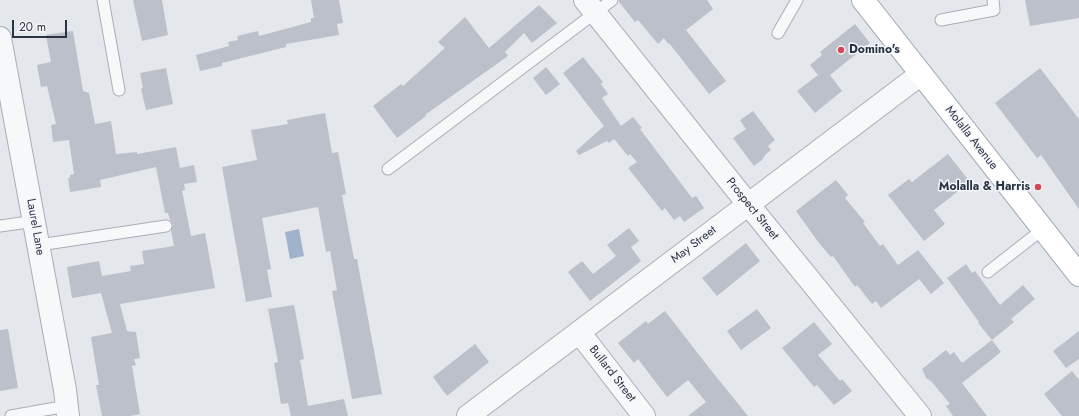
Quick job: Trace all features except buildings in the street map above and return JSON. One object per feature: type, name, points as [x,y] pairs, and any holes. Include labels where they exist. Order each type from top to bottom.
[{"type":"main road","name":"Molalla Avenue","points":[[863,0],[1079,275]]},
{"type":"street","name":"Prospect Street","points":[[590,7],[920,416]]},
{"type":"street","name":"Laurel Lane","points":[[0,38],[39,244],[68,411]]},
{"type":"street","name":"May Street","points":[[468,416],[921,74]]},
{"type":"street","name":"Bullard Street","points":[[579,332],[644,416]]},
{"type":"lane","points":[[103,0],[119,90]]},
{"type":"lane","points":[[388,169],[590,7],[612,0]]},
{"type":"lane","points":[[778,33],[796,0]]},
{"type":"lane","points":[[942,20],[994,10],[993,0]]},
{"type":"lane","points":[[0,226],[34,221]]},
{"type":"lane","points":[[39,244],[166,226]]},
{"type":"lane","points":[[988,272],[1043,229]]},
{"type":"lane","points":[[11,416],[68,411]]},
{"type":"water","points":[[299,229],[304,256],[290,259],[285,232]]},
{"type":"place","name":"Domino's","points":[[841,50]]},
{"type":"place","name":"Molalla & Harris","points":[[1038,187]]}]
